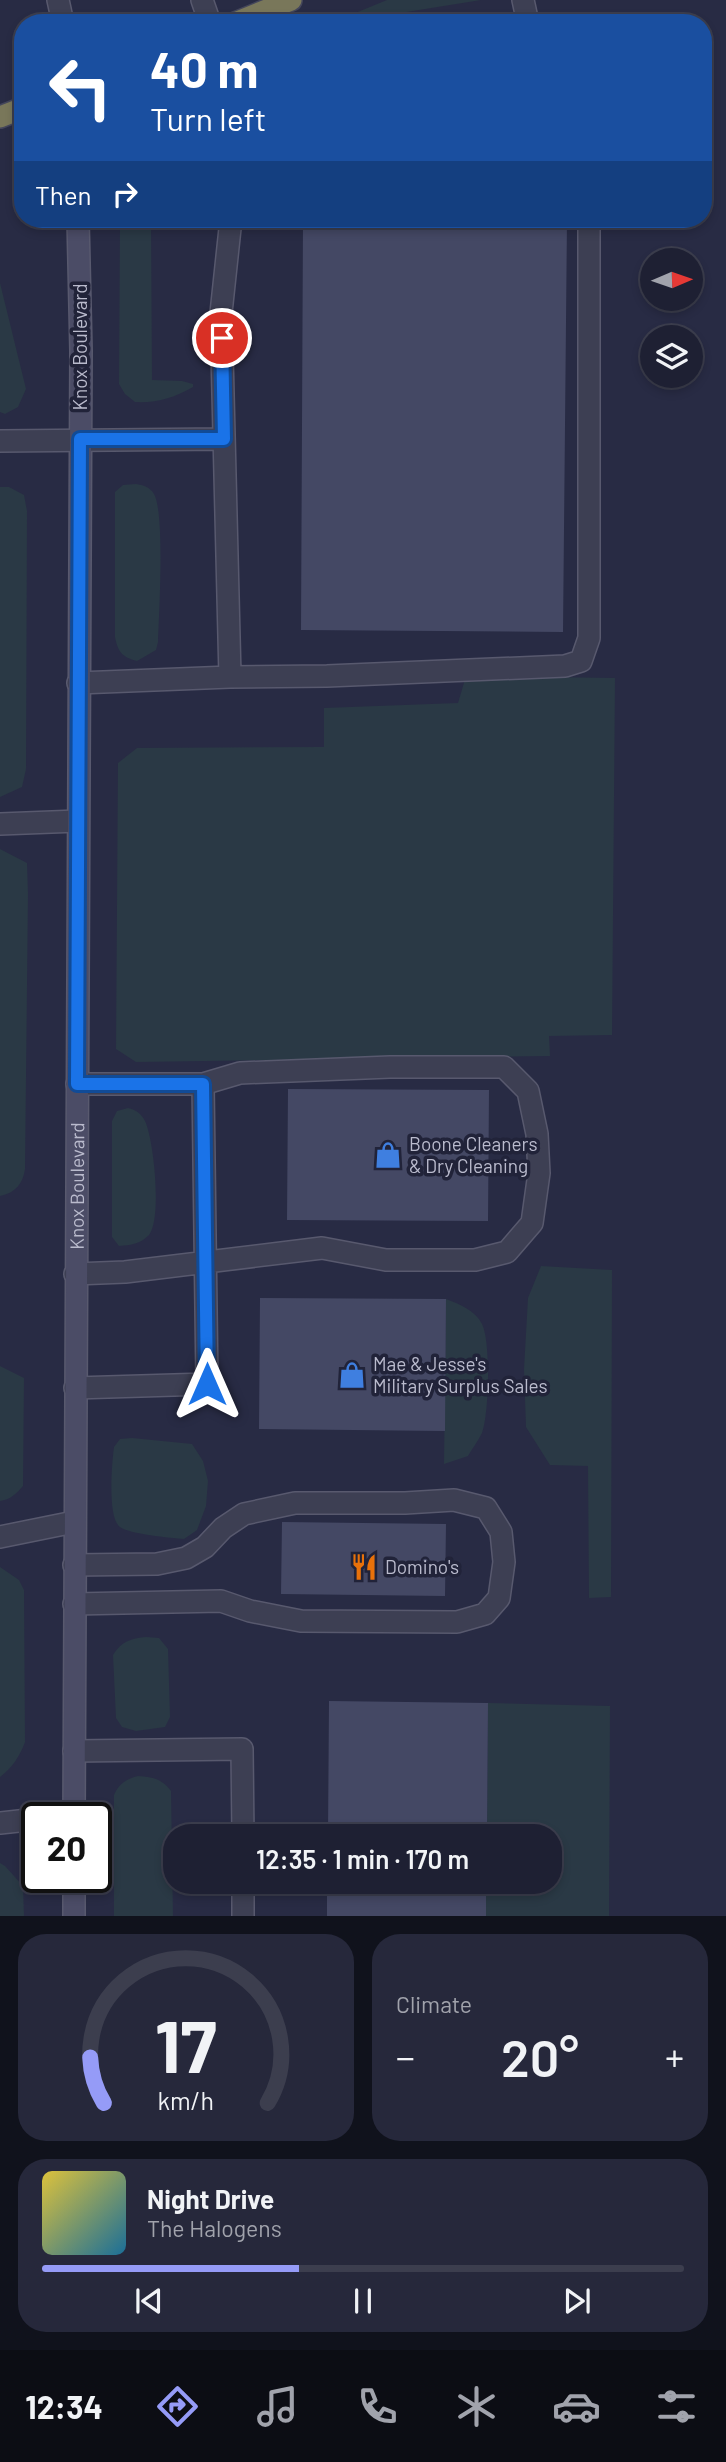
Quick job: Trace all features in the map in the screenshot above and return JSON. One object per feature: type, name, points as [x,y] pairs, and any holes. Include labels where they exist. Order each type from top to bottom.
[{"type":"highway","points":[[257,14],[291,0]]},
{"type":"main road","name":"Knox Boulevard","points":[[74,1802],[80,439],[78,228]]},
{"type":"main road","points":[[74,1893],[74,1916]]},
{"type":"street","points":[[230,228],[221,313],[230,677]]},
{"type":"street","points":[[78,683],[565,666],[581,661],[589,638],[589,228]]},
{"type":"street","points":[[0,441],[224,439]]},
{"type":"street","points":[[0,824],[78,821]]},
{"type":"street","points":[[75,1274],[125,1272],[322,1248],[386,1260],[475,1259],[507,1252],[532,1223],[539,1173],[537,1134],[528,1091],[504,1067],[390,1067],[240,1073],[203,1084],[77,1084]]},
{"type":"street","points":[[75,1388],[207,1384],[203,1084]]},
{"type":"street","points":[[74,1565],[157,1564],[186,1558],[244,1514],[295,1503],[454,1500],[486,1508],[501,1532],[504,1562],[499,1598],[485,1614],[457,1622],[302,1621],[250,1611],[221,1601],[74,1604]]},
{"type":"street","points":[[0,1537],[75,1522]]},
{"type":"street","points":[[74,1751],[242,1749],[243,1824]]},
{"type":"street","points":[[0,1823],[21,1821]]},
{"type":"street","points":[[243,1894],[243,1916]]},
{"type":"shaded area","points":[[387,0],[481,0],[394,14],[353,14]]},
{"type":"shaded area","points":[[120,228],[151,228],[152,380],[182,381],[193,384],[193,387],[165,399],[135,402],[125,394],[119,384]]},
{"type":"shaded area","points":[[0,283],[26,389],[18,407],[5,414],[0,412]]},
{"type":"shaded area","points":[[123,485],[144,486],[154,494],[159,521],[160,565],[158,642],[156,650],[137,661],[121,653],[115,637],[115,492]]},
{"type":"shaded area","points":[[0,487],[9,487],[24,495],[27,511],[26,769],[22,787],[0,797]]},
{"type":"shaded area","points":[[466,676],[615,678],[612,1035],[549,1036],[550,1056],[136,1062],[116,1049],[118,763],[137,748],[324,747],[324,708],[458,703]]},
{"type":"shaded area","points":[[0,849],[27,863],[28,894],[25,1169],[17,1187],[0,1196]]},
{"type":"shaded area","points":[[128,1108],[142,1116],[148,1131],[154,1161],[155,1213],[149,1235],[135,1244],[119,1246],[112,1237],[112,1121],[117,1111]]},
{"type":"shaded area","points":[[541,1266],[612,1270],[611,1597],[589,1598],[588,1466],[550,1465],[526,1427],[524,1369],[528,1298]]},
{"type":"shaded area","points":[[446,1299],[471,1311],[482,1324],[487,1346],[488,1378],[482,1433],[468,1456],[444,1464]]},
{"type":"shaded area","points":[[0,1366],[24,1378],[23,1486],[10,1498],[0,1501]]},
{"type":"shaded area","points":[[120,1439],[192,1444],[203,1461],[208,1481],[206,1506],[197,1530],[184,1539],[132,1532],[120,1527],[116,1522],[111,1489],[114,1447]]},
{"type":"shaded area","points":[[0,1567],[19,1580],[24,1590],[25,1742],[15,1761],[0,1777]]},
{"type":"shaded area","points":[[146,1637],[159,1638],[168,1649],[170,1717],[165,1727],[136,1731],[122,1727],[116,1718],[113,1655],[127,1642]]},
{"type":"shaded area","points":[[488,1703],[610,1706],[609,1916],[486,1916],[486,1894],[562,1894],[562,1824],[487,1824]]},
{"type":"shaded area","points":[[138,1776],[157,1779],[171,1791],[172,1824],[163,1824],[163,1894],[173,1894],[173,1916],[114,1916],[114,1795],[118,1787]]},
{"type":"shaded area","points":[[0,1863],[21,1884],[24,1916],[0,1916]]},
{"type":"building","points":[[303,228],[567,228],[563,632],[301,630]]},
{"type":"building","name":"Boone Cleaners & Dry Cleaning","points":[[288,1089],[489,1090],[488,1221],[287,1220]]},
{"type":"building","name":"Mae & Jesse's Military Surplus Sales","points":[[260,1298],[446,1299],[445,1431],[259,1429]]},
{"type":"building","name":"Domino's","points":[[282,1522],[446,1524],[445,1596],[281,1594]]},
{"type":"building","points":[[329,1701],[488,1703],[487,1824],[328,1824]]},
{"type":"building","points":[[327,1894],[486,1894],[486,1916],[327,1916]]},
{"type":"place","name":"Boone Cleaners & Dry Cleaning","points":[[388,1155]]},
{"type":"place","name":"Mae & Jesse's Military Surplus Sales","points":[[352,1375]]},
{"type":"place","name":"Domino's","points":[[364,1567]]},
{"type":"route","points":[[207,1384],[203,1084],[77,1084],[80,439],[224,439],[222,338]]}]
